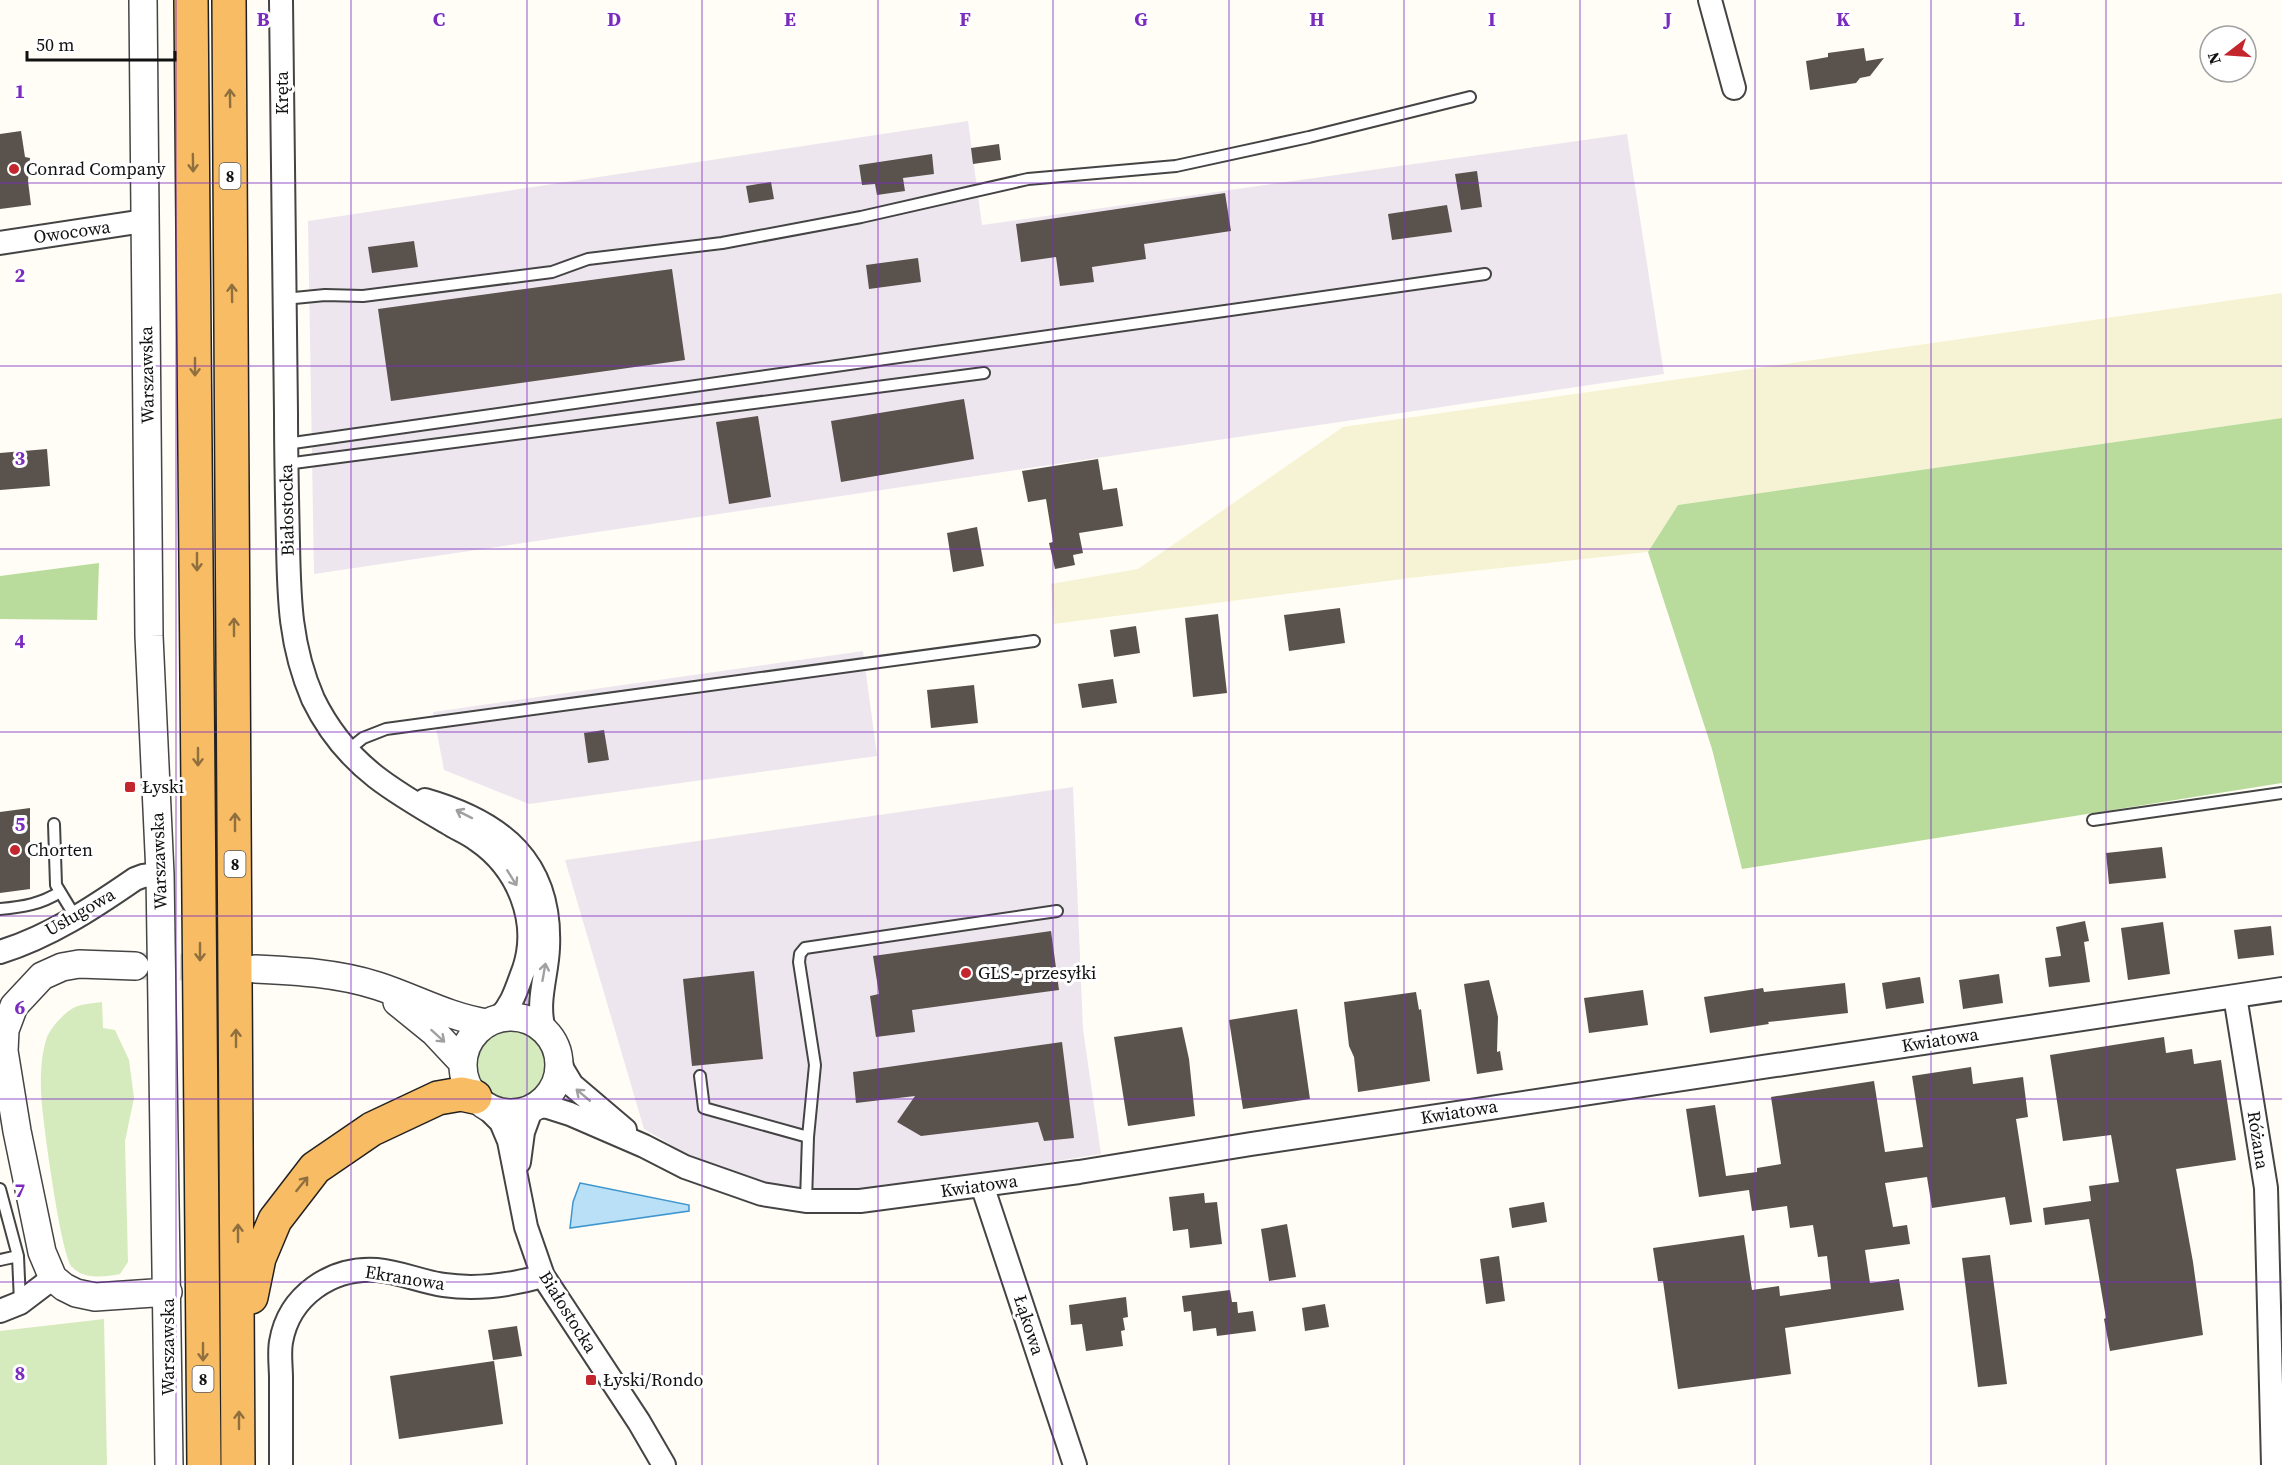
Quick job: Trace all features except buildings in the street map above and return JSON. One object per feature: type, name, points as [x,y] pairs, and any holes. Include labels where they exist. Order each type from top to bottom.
[{"type":"highway","name":"8","points":[[191,0],[204,1465]]},
{"type":"highway","name":"8","points":[[229,0],[238,1465]]},
{"type":"highway","points":[[239,1376],[259,1258],[274,1220],[315,1168],[372,1129],[438,1098],[461,1094],[481,1102]]},
{"type":"street","name":"Warszawska","points":[[143,0],[149,636],[160,874],[169,1465]]},
{"type":"street","name":"Kręta","points":[[281,0],[282,187]]},
{"type":"street","points":[[1710,0],[1734,88]]},
{"type":"street","name":"Białostocka","points":[[282,187],[290,615],[298,654],[312,697],[327,726],[347,751],[379,779],[477,840],[497,856],[521,893],[527,913],[530,938],[528,956],[513,1001],[493,1021]]},
{"type":"street","name":"Owocowa","points":[[0,243],[144,221]]},
{"type":"street","name":"Białostocka","points":[[401,793],[452,807],[491,828],[516,847],[533,871],[544,896],[549,921],[548,951],[540,1007],[550,1040]]},
{"type":"street","name":"Usługowa","points":[[0,952],[22,945],[76,918],[135,879],[160,874]]},
{"type":"street","points":[[135,966],[80,964],[42,976],[14,1006],[5,1030],[4,1051],[17,1131],[42,1252],[53,1278],[76,1293],[95,1297],[168,1292]]},
{"type":"street","points":[[255,969],[311,972],[378,986],[448,1014],[493,1021],[523,1018],[550,1040],[560,1063],[554,1088],[547,1098],[534,1108],[508,1114],[481,1102],[467,1085],[463,1063],[470,1040],[493,1021]]},
{"type":"street","points":[[378,986],[434,1032],[463,1063]]},
{"type":"street","name":"Kwiatowa","points":[[534,1108],[548,1107],[570,1114],[644,1146],[685,1167],[762,1194],[806,1201],[860,1201],[1079,1172],[1251,1144],[2282,989]]},
{"type":"street","name":"Różana","points":[[2235,996],[2266,1188],[2273,1465]]},
{"type":"street","name":"Kwiatowa","points":[[550,1040],[572,1085],[644,1146]]},
{"type":"street","name":"Białostocka","points":[[481,1102],[501,1122],[505,1132],[526,1227],[543,1276],[639,1422],[664,1465]]},
{"type":"street","name":"Białostocka","points":[[516,1179],[523,1132],[534,1108]]},
{"type":"street","name":"Łąkowa","points":[[982,1185],[1075,1465]]},
{"type":"street","name":"Ekranowa","points":[[281,1465],[281,1342],[289,1317],[305,1295],[327,1279],[352,1270],[379,1270],[444,1285],[479,1287],[517,1283],[543,1276]]},
{"type":"street","points":[[10,1307],[53,1278]]},
{"type":"lane","points":[[284,299],[325,294],[363,296],[552,272],[588,260],[722,243],[861,217],[1028,178],[1176,166],[1309,137],[1470,97]]},
{"type":"lane","points":[[286,454],[1485,274]]},
{"type":"lane","points":[[286,454],[984,373]]},
{"type":"lane","points":[[347,751],[363,738],[386,729],[1034,641]]},
{"type":"lane","points":[[2093,820],[2282,793]]},
{"type":"lane","points":[[54,824],[56,885],[76,918]]},
{"type":"lane","points":[[0,909],[30,906],[60,892]]},
{"type":"lane","points":[[806,1201],[808,1137],[815,1065],[799,962],[805,948],[1057,911]]},
{"type":"lane","points":[[700,1076],[704,1108],[808,1137]]},
{"type":"lane","points":[[0,1189],[18,1256],[10,1307]]},
{"type":"lane","points":[[0,1260],[18,1256]]},
{"type":"shaded area","points":[[968,121],[982,225],[1627,134],[1664,374],[314,574],[308,221]]},
{"type":"shaded area","points":[[2282,293],[2282,418],[1678,505],[1648,552],[1418,577],[1054,624],[1051,584],[1138,569],[1343,427]]},
{"type":"shaded area","points":[[863,651],[877,756],[529,804],[444,770],[433,712]]},
{"type":"shaded area","points":[[1073,787],[1083,1029],[1101,1154],[867,1191],[774,1186],[694,1158],[644,1129],[565,860]]},
{"type":"green space","points":[[2282,418],[2282,783],[1742,869],[1712,749],[1648,552],[1678,505]]},
{"type":"green space","points":[[99,563],[97,620],[0,619],[0,576]]},
{"type":"green space","points":[[102,1002],[103,1028],[115,1030],[129,1060],[134,1098],[125,1141],[128,1262],[120,1274],[95,1277],[83,1274],[72,1267],[63,1240],[49,1164],[41,1080],[47,1037],[55,1024],[75,1007]]},
{"type":"green space","points":[[511,1030],[530,1036],[540,1046],[546,1065],[540,1084],[530,1094],[511,1100],[492,1094],[482,1084],[476,1065],[482,1046],[492,1036]]},
{"type":"green space","points":[[104,1319],[107,1465],[0,1465],[0,1331]]},
{"type":"water","points":[[580,1183],[689,1205],[689,1211],[570,1228],[573,1202]]},
{"type":"tunnel","points":[[139,966],[220,968]]},
{"type":"place","name":"Conrad Company","points":[[14,169]]},
{"type":"place","name":"Łyski","points":[[130,787]]},
{"type":"place","name":"Chorten","points":[[15,850]]},
{"type":"place","name":"GLS - przesyłki","points":[[966,973]]},
{"type":"place","name":"Łyski/Rondo","points":[[591,1380]]}]
